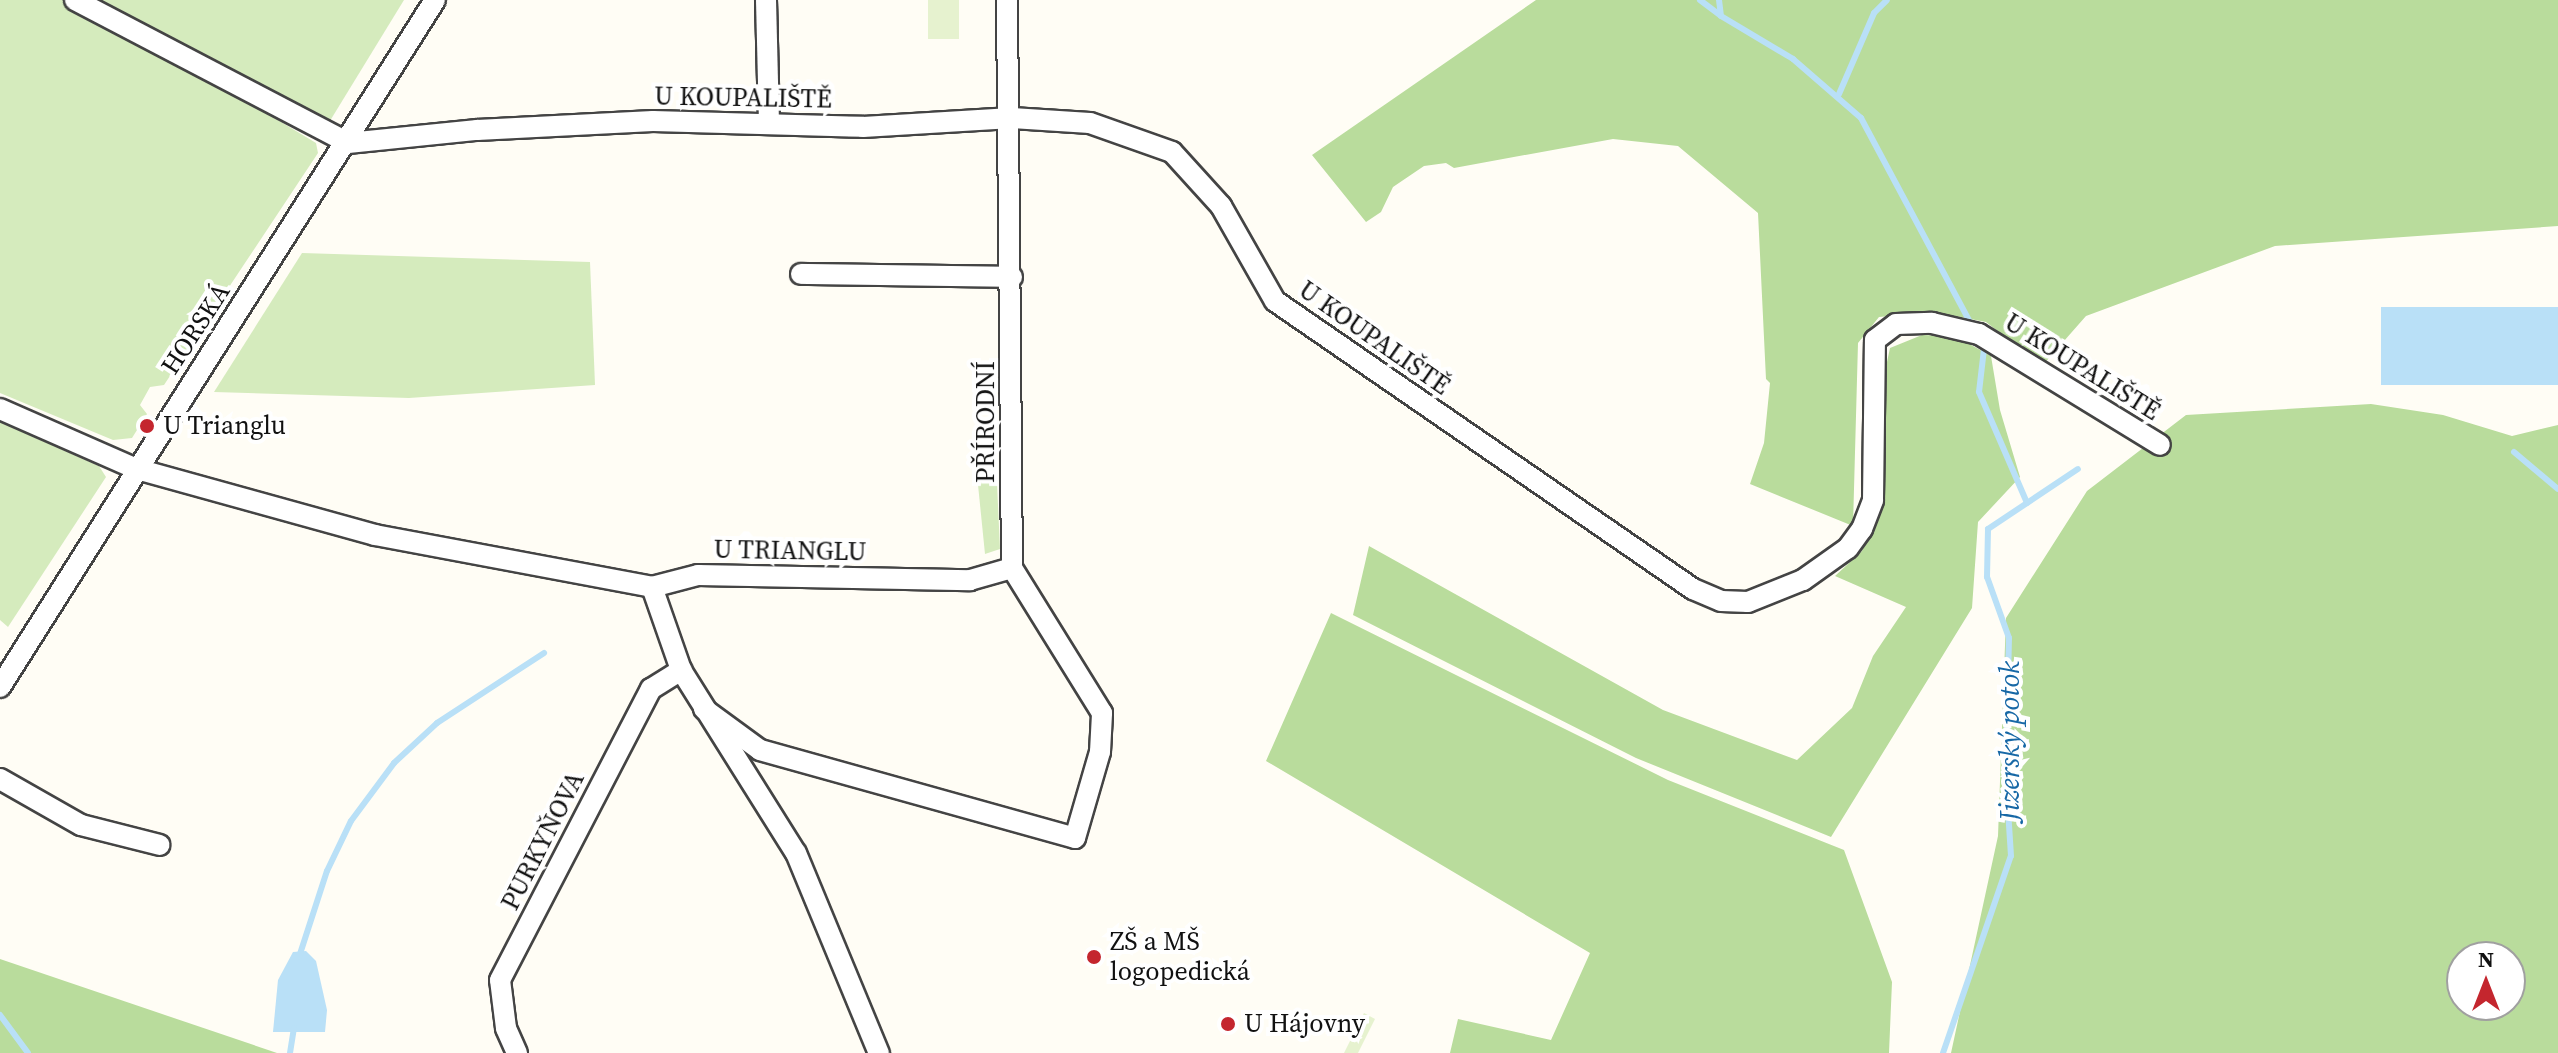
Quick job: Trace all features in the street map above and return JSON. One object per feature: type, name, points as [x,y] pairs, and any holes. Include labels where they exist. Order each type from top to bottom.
[{"type":"street","points":[[75,0],[348,143]]},
{"type":"street","name":"HORSKÁ","points":[[0,687],[348,143],[435,0]]},
{"type":"street","points":[[766,0],[769,121]]},
{"type":"street","name":"PŘÍRODNÍ","points":[[1007,0],[1012,118],[1012,568]]},
{"type":"street","name":"U KOUPALIŠTĚ","points":[[348,143],[477,130],[769,121],[863,127],[1012,118],[1090,123],[1172,152],[1221,206],[1275,301],[1693,589],[1721,601],[1748,602],[1803,580],[1848,548],[1873,500],[1875,340],[1896,324],[1932,323],[1969,332],[2156,443]]},
{"type":"street","points":[[801,274],[1012,277]]},
{"type":"street","name":"U TRIANGLU","points":[[0,409],[137,469],[375,535],[652,587],[698,575],[970,580],[1012,568]]},
{"type":"street","points":[[704,709],[760,750],[1075,838],[1100,752],[1102,713],[1012,568]]},
{"type":"street","points":[[652,587],[681,670],[796,853],[879,1053]]},
{"type":"street","name":"PURKYŇOVA","points":[[517,1053],[506,1028],[500,980],[651,689],[681,670]]},
{"type":"street","points":[[0,779],[81,825],[160,845]]},
{"type":"green space","points":[[0,0],[78,0],[316,143],[318,153],[164,385],[150,387],[140,405],[147,414],[132,438],[113,440],[0,393]]},
{"type":"green space","points":[[94,0],[404,0],[325,129]]},
{"type":"green space","points":[[928,0],[959,0],[959,39],[928,39]]},
{"type":"green space","points":[[1536,0],[2558,0],[2558,226],[2275,246],[2086,316],[2042,366],[1986,322],[1934,312],[1879,317],[1858,343],[1853,526],[1750,484],[1764,443],[1770,383],[1766,379],[1758,213],[1678,146],[1613,139],[1454,168],[1446,163],[1424,166],[1393,187],[1381,212],[1366,222],[1312,155]]},
{"type":"green space","points":[[302,253],[590,262],[595,385],[409,398],[214,392]]},
{"type":"green space","points":[[1922,335],[1955,336],[1991,356],[2000,410],[2020,477],[1978,522],[1972,608],[1831,837],[1636,758],[1353,615],[1369,546],[1663,710],[1797,760],[1852,708],[1873,656],[1906,607],[1835,576],[1862,551],[1883,504],[1884,376],[1890,348]]},
{"type":"green space","points":[[2371,404],[2443,415],[2512,436],[2558,425],[2558,1053],[1951,1053],[1998,836],[2006,618],[2087,491],[2186,415]]},
{"type":"green space","points":[[0,422],[99,466],[106,477],[8,627],[0,620]]},
{"type":"green space","points":[[975,455],[996,462],[1000,549],[985,554]]},
{"type":"green space","points":[[1331,613],[1668,780],[1844,850],[1892,982],[1889,1053],[1450,1053],[1458,1019],[1551,1040],[1590,953],[1266,761]]},
{"type":"green space","points":[[0,959],[277,1053],[0,1053]]},
{"type":"green space","points":[[1364,1013],[1375,1019],[1358,1053],[1344,1053]]},
{"type":"water","points":[[2381,307],[2558,307],[2558,385],[2381,385]]},
{"type":"water","points":[[306,951],[316,961],[327,1010],[325,1032],[273,1032],[278,980],[293,952]]},
{"type":"waterway","points":[[1700,0],[1720,15]]},
{"type":"waterway","points":[[1719,0],[1721,16],[1793,59],[1861,118],[1973,328]]},
{"type":"waterway","points":[[1839,94],[1874,13],[1887,0]]},
{"type":"waterway","points":[[1980,342],[1984,349],[1979,392],[2027,503]]},
{"type":"waterway","points":[[2514,452],[2558,489]]},
{"type":"waterway","name":"Jizerský potok","points":[[1943,1053],[2011,856],[2006,779],[2009,638],[1987,577],[1988,529],[2078,469]]},
{"type":"waterway","points":[[299,957],[327,871],[351,821],[394,763],[437,723],[544,653]]},
{"type":"waterway","points":[[0,1015],[28,1053]]},
{"type":"waterway","points":[[290,1053],[294,1028]]},
{"type":"place","name":"U Trianglu","points":[[147,426]]},
{"type":"place","name":"ZŠ a MŠ logopedická","points":[[1094,957]]},
{"type":"place","name":"U Hájovny","points":[[1228,1024]]}]
